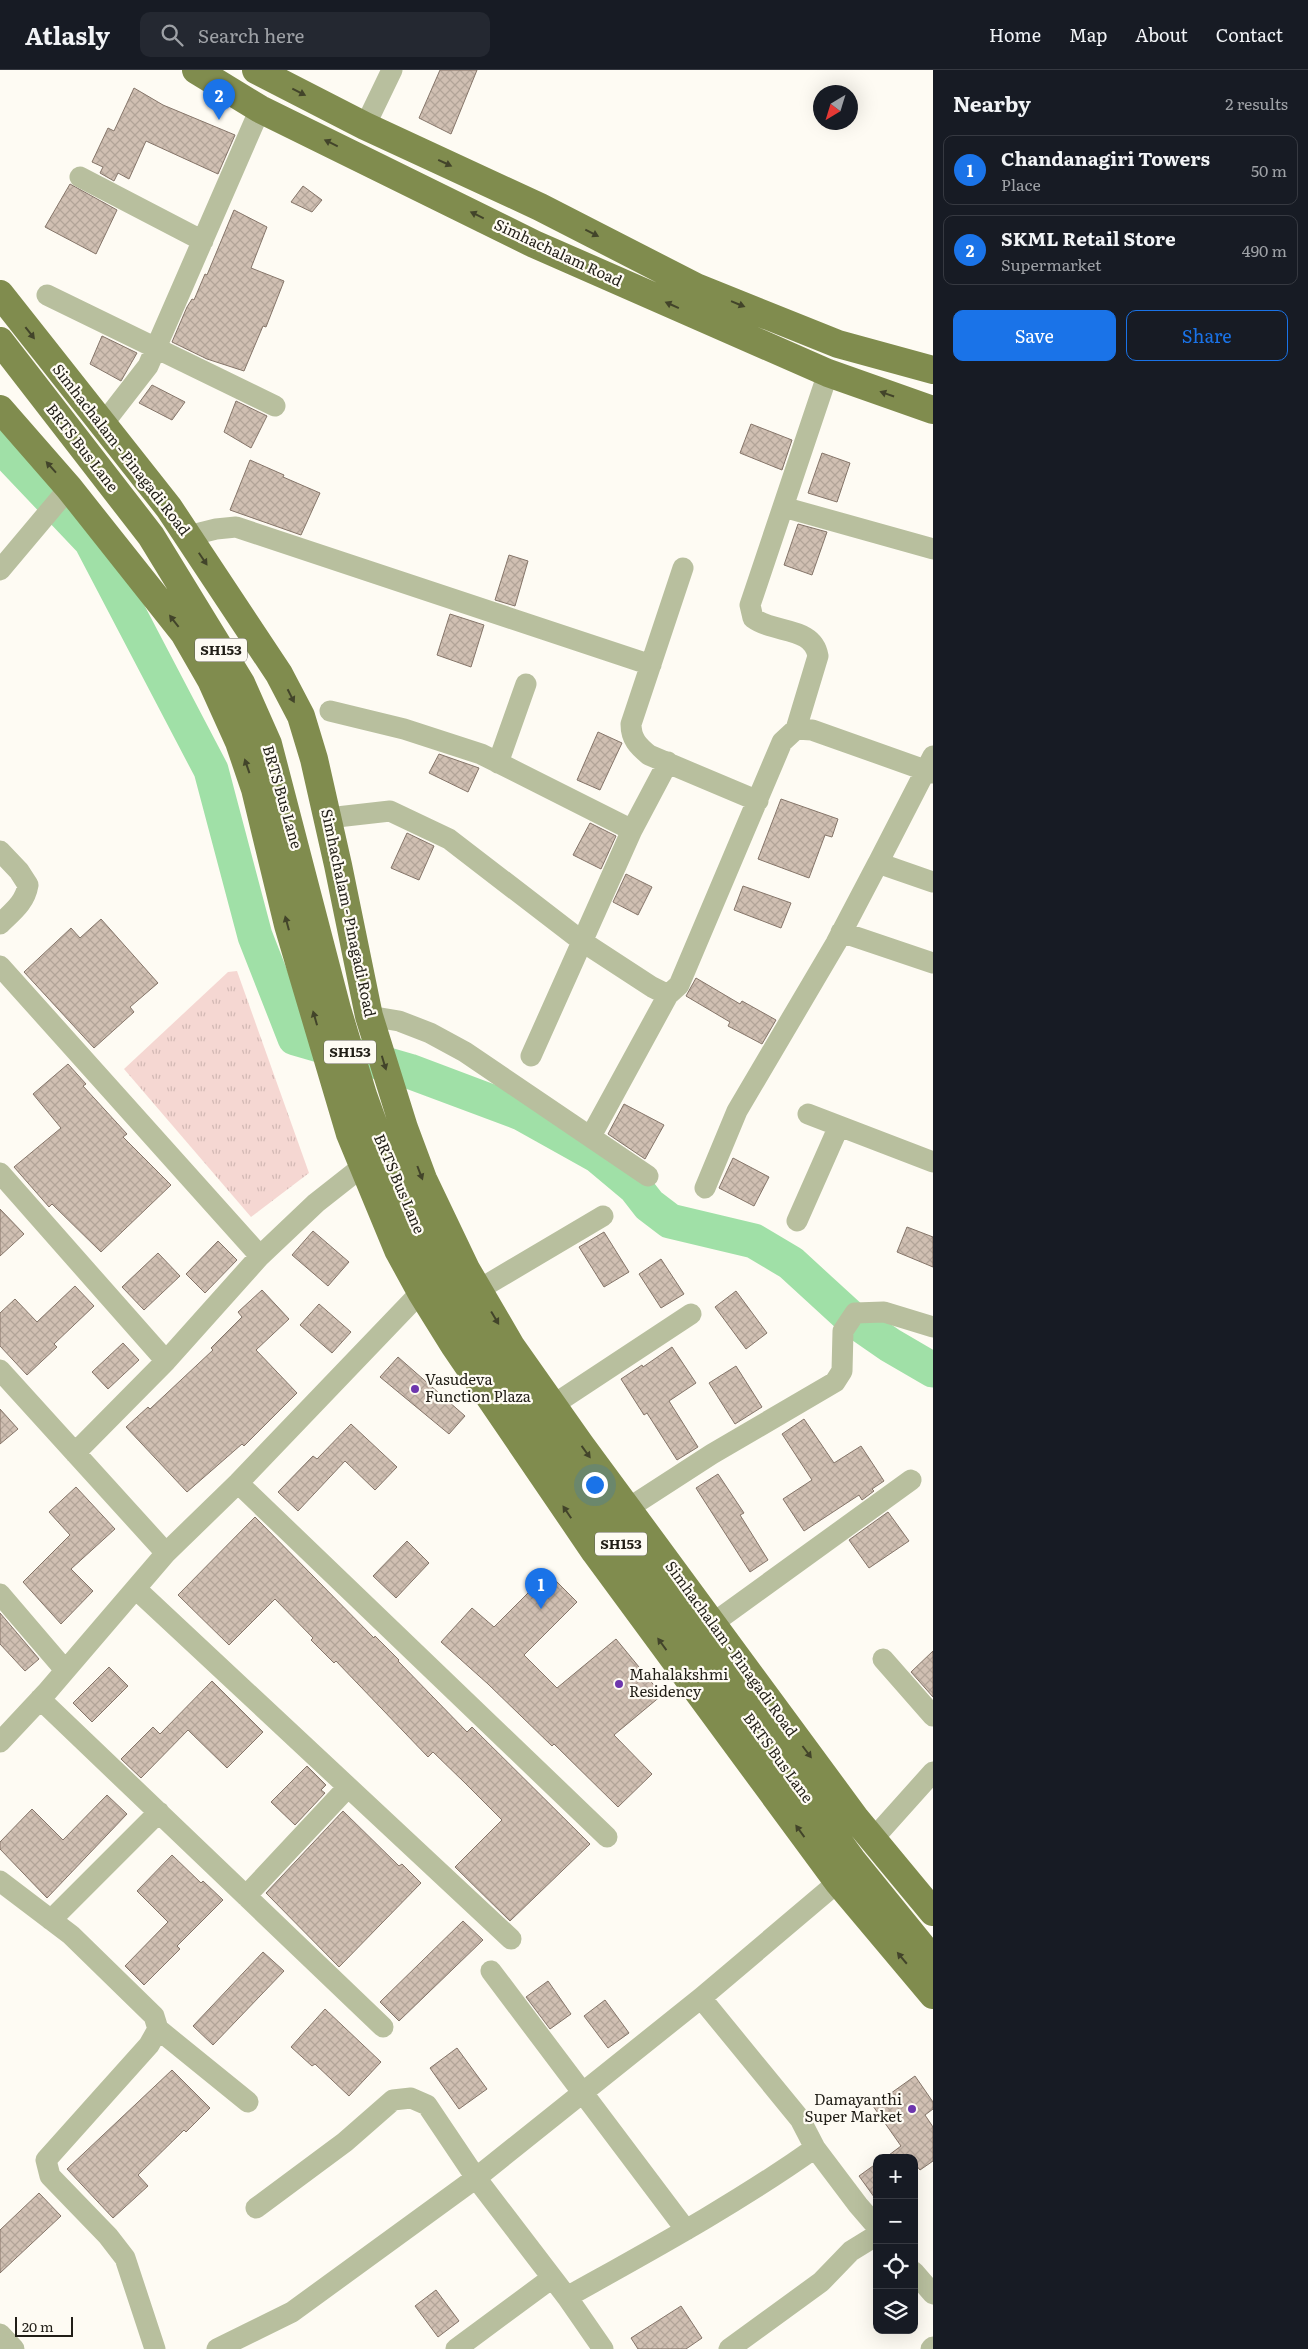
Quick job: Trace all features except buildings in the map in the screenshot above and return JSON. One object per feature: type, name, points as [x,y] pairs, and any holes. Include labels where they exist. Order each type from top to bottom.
[{"type":"main road","points":[[256,70],[365,126],[540,207],[696,287],[838,344],[933,370]]},
{"type":"main road","name":"Simhachalam Road","points":[[207,73],[260,109],[534,244],[828,373],[933,410]]},
{"type":"main road","name":"Simhachalam - Pinagadi Road","points":[[0,294],[169,508],[279,674],[301,716],[314,759],[328,818],[369,1016],[422,1180],[478,1290],[511,1346],[627,1509],[873,1840],[933,1912]]},
{"type":"main road","name":"BRTS Bus Lane","points":[[0,341],[150,536],[241,684],[268,744],[338,1009],[363,1095],[382,1148],[433,1262],[490,1359],[597,1511],[852,1860],[933,1960]]},
{"type":"main road","points":[[828,373],[838,344]]},
{"type":"main road","points":[[0,410],[69,488],[184,633],[211,680],[239,742],[255,788],[288,925],[328,1065],[363,1166],[398,1250],[421,1292],[454,1345],[595,1552],[838,1882],[933,1996]]},
{"type":"street","points":[[365,126],[392,70]]},
{"type":"street","points":[[103,424],[148,366],[260,109]]},
{"type":"street","points":[[80,176],[203,241]]},
{"type":"street","points":[[47,295],[275,406]]},
{"type":"street","points":[[591,1136],[668,995],[679,985],[782,742],[796,729],[818,656],[816,647],[809,639],[800,634],[763,625],[753,618],[750,605],[828,373]]},
{"type":"street","points":[[5,564],[69,488]]},
{"type":"street","points":[[783,507],[933,549]]},
{"type":"street","points":[[188,536],[216,529],[236,527],[651,665]]},
{"type":"street","points":[[683,568],[631,724],[631,735],[644,750],[758,801]]},
{"type":"street","points":[[498,763],[526,684]]},
{"type":"street","points":[[330,711],[404,729],[481,754],[632,830]]},
{"type":"street","points":[[705,1188],[737,1111],[841,932],[931,767],[812,730],[796,729]]},
{"type":"street","points":[[531,1056],[632,830],[668,762]]},
{"type":"street","points":[[328,818],[390,811],[426,826],[449,838],[583,942],[652,987],[668,995]]},
{"type":"street","points":[[0,851],[19,871],[28,885],[26,896],[0,924]]},
{"type":"street","points":[[878,862],[933,882]]},
{"type":"street","points":[[841,932],[933,962]]},
{"type":"street","points":[[0,966],[260,1256]]},
{"type":"street","points":[[369,1016],[400,1022],[430,1033],[458,1048],[648,1176]]},
{"type":"street","points":[[808,1114],[933,1162]]},
{"type":"street","points":[[797,1221],[839,1126]]},
{"type":"street","points":[[75,1453],[166,1360],[260,1256],[316,1203],[363,1166]]},
{"type":"street","points":[[0,1172],[166,1360]]},
{"type":"street","points":[[478,1290],[603,1216]]},
{"type":"street","points":[[0,1742],[40,1699],[166,1553],[238,1483],[421,1292]]},
{"type":"street","points":[[627,1509],[712,1454],[835,1382],[842,1371],[843,1331],[855,1313],[884,1312],[933,1327]]},
{"type":"street","points":[[553,1405],[691,1314]]},
{"type":"street","points":[[0,1370],[166,1553]]},
{"type":"street","points":[[712,1624],[911,1480]]},
{"type":"street","points":[[238,1483],[607,1837]]},
{"type":"street","points":[[136,1589],[511,1940]]},
{"type":"street","points":[[0,1594],[65,1670]]},
{"type":"street","points":[[883,1659],[933,1716]]},
{"type":"street","points":[[40,1699],[383,2027]]},
{"type":"street","points":[[873,1840],[933,1772]]},
{"type":"street","points":[[246,1896],[348,1787]]},
{"type":"street","points":[[51,1920],[159,1812]]},
{"type":"street","points":[[0,1881],[71,1935],[154,2016],[158,2029],[248,2102]]},
{"type":"street","points":[[217,2349],[292,2312],[476,2178],[701,1998],[838,1882]]},
{"type":"street","points":[[491,1971],[686,2230]]},
{"type":"street","points":[[701,1998],[800,2120],[815,2148],[873,2222]]},
{"type":"street","points":[[155,2349],[125,2258],[108,2236],[50,2176],[46,2160],[149,2045],[158,2029]]},
{"type":"street","points":[[256,2208],[345,2142],[393,2100],[411,2098],[427,2105],[476,2178],[567,2297],[603,2349]]},
{"type":"street","points":[[567,2297],[686,2230],[776,2175],[815,2148]]},
{"type":"street","points":[[729,2349],[821,2282],[851,2251],[873,2237]]},
{"type":"street","points":[[918,2277],[933,2294]]},
{"type":"street","points":[[456,2349],[552,2278]]},
{"type":"street","points":[[0,2334],[14,2349]]},
{"type":"green space","points":[[237,971],[309,1173],[251,1217],[124,1069],[228,972]]},
{"type":"waterway","points":[[0,445],[91,541],[211,770],[255,936],[295,1038],[409,1071],[521,1113],[598,1156],[635,1187],[649,1205],[670,1221],[754,1241],[791,1263],[851,1318],[890,1345],[933,1370]]},
{"type":"place","name":"SKML Retail Store","points":[[219,120]]},
{"type":"place","name":"Vasudeva Function Plaza","points":[[415,1389]]},
{"type":"place","name":"Chandanagiri Towers","points":[[541,1609]]},
{"type":"place","name":"Mahalakshmi Residency","points":[[619,1684]]},
{"type":"place","name":"Damayanthi Super Market","points":[[912,2109]]}]
